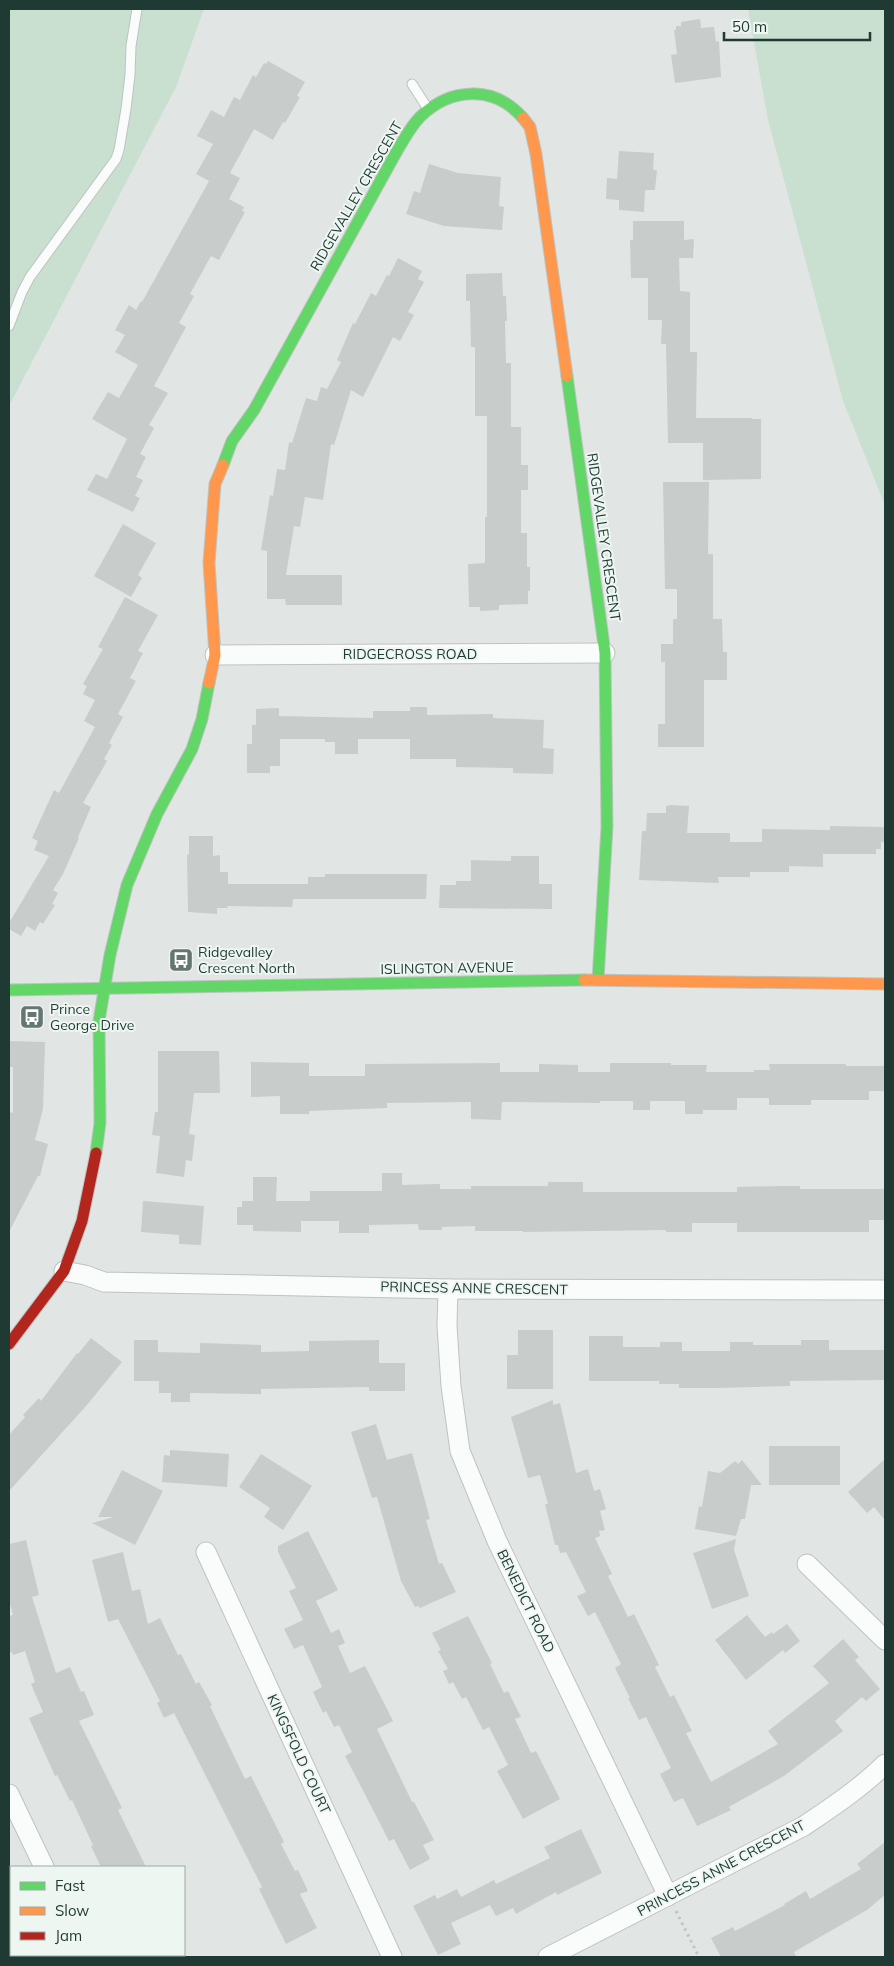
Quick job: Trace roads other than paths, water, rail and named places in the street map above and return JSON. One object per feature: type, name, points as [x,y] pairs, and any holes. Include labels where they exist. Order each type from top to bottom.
[{"type":"street","name":"RIDGEVALLEY CRESCENT","points":[[104,989],[127,885],[157,814],[192,749],[202,719],[215,655],[209,563],[215,484],[222,463],[232,441],[254,410],[398,148],[415,123],[429,111],[453,97],[467,93],[494,96],[512,106],[530,127],[536,154],[605,653],[607,827],[598,980]]},
{"type":"street","name":"RIDGECROSS ROAD","points":[[215,655],[605,653]]},
{"type":"street","name":"ISLINGTON AVENUE","points":[[9,990],[598,980],[885,984]]},
{"type":"street","points":[[9,1344],[64,1271],[82,1221],[93,1170],[100,1122],[98,1026],[104,989]]},
{"type":"street","name":"PRINCESS ANNE CRESCENT","points":[[64,1271],[85,1275],[104,1282],[448,1289],[885,1290]]},
{"type":"street","name":"BENEDICT ROAD","points":[[448,1289],[447,1326],[451,1386],[460,1451],[497,1541],[668,1896]]},
{"type":"street","name":"KINGSFOLD COURT","points":[[206,1552],[392,1957]]},
{"type":"street","points":[[807,1564],[885,1640]]},
{"type":"street","name":"PRINCESS ANNE CRESCENT","points":[[548,1957],[804,1826],[874,1776],[885,1764]]},
{"type":"street","points":[[9,1794],[44,1866]]},
{"type":"lane","points":[[9,326],[22,292],[30,278],[116,159],[126,109],[131,46],[137,9]]},
{"type":"lane","points":[[412,84],[429,111]]},
{"type":"place","name":"Ridgevalley Crescent North","points":[[181,960]]},
{"type":"place","name":"Prince George Drive","points":[[32,1017]]}]
